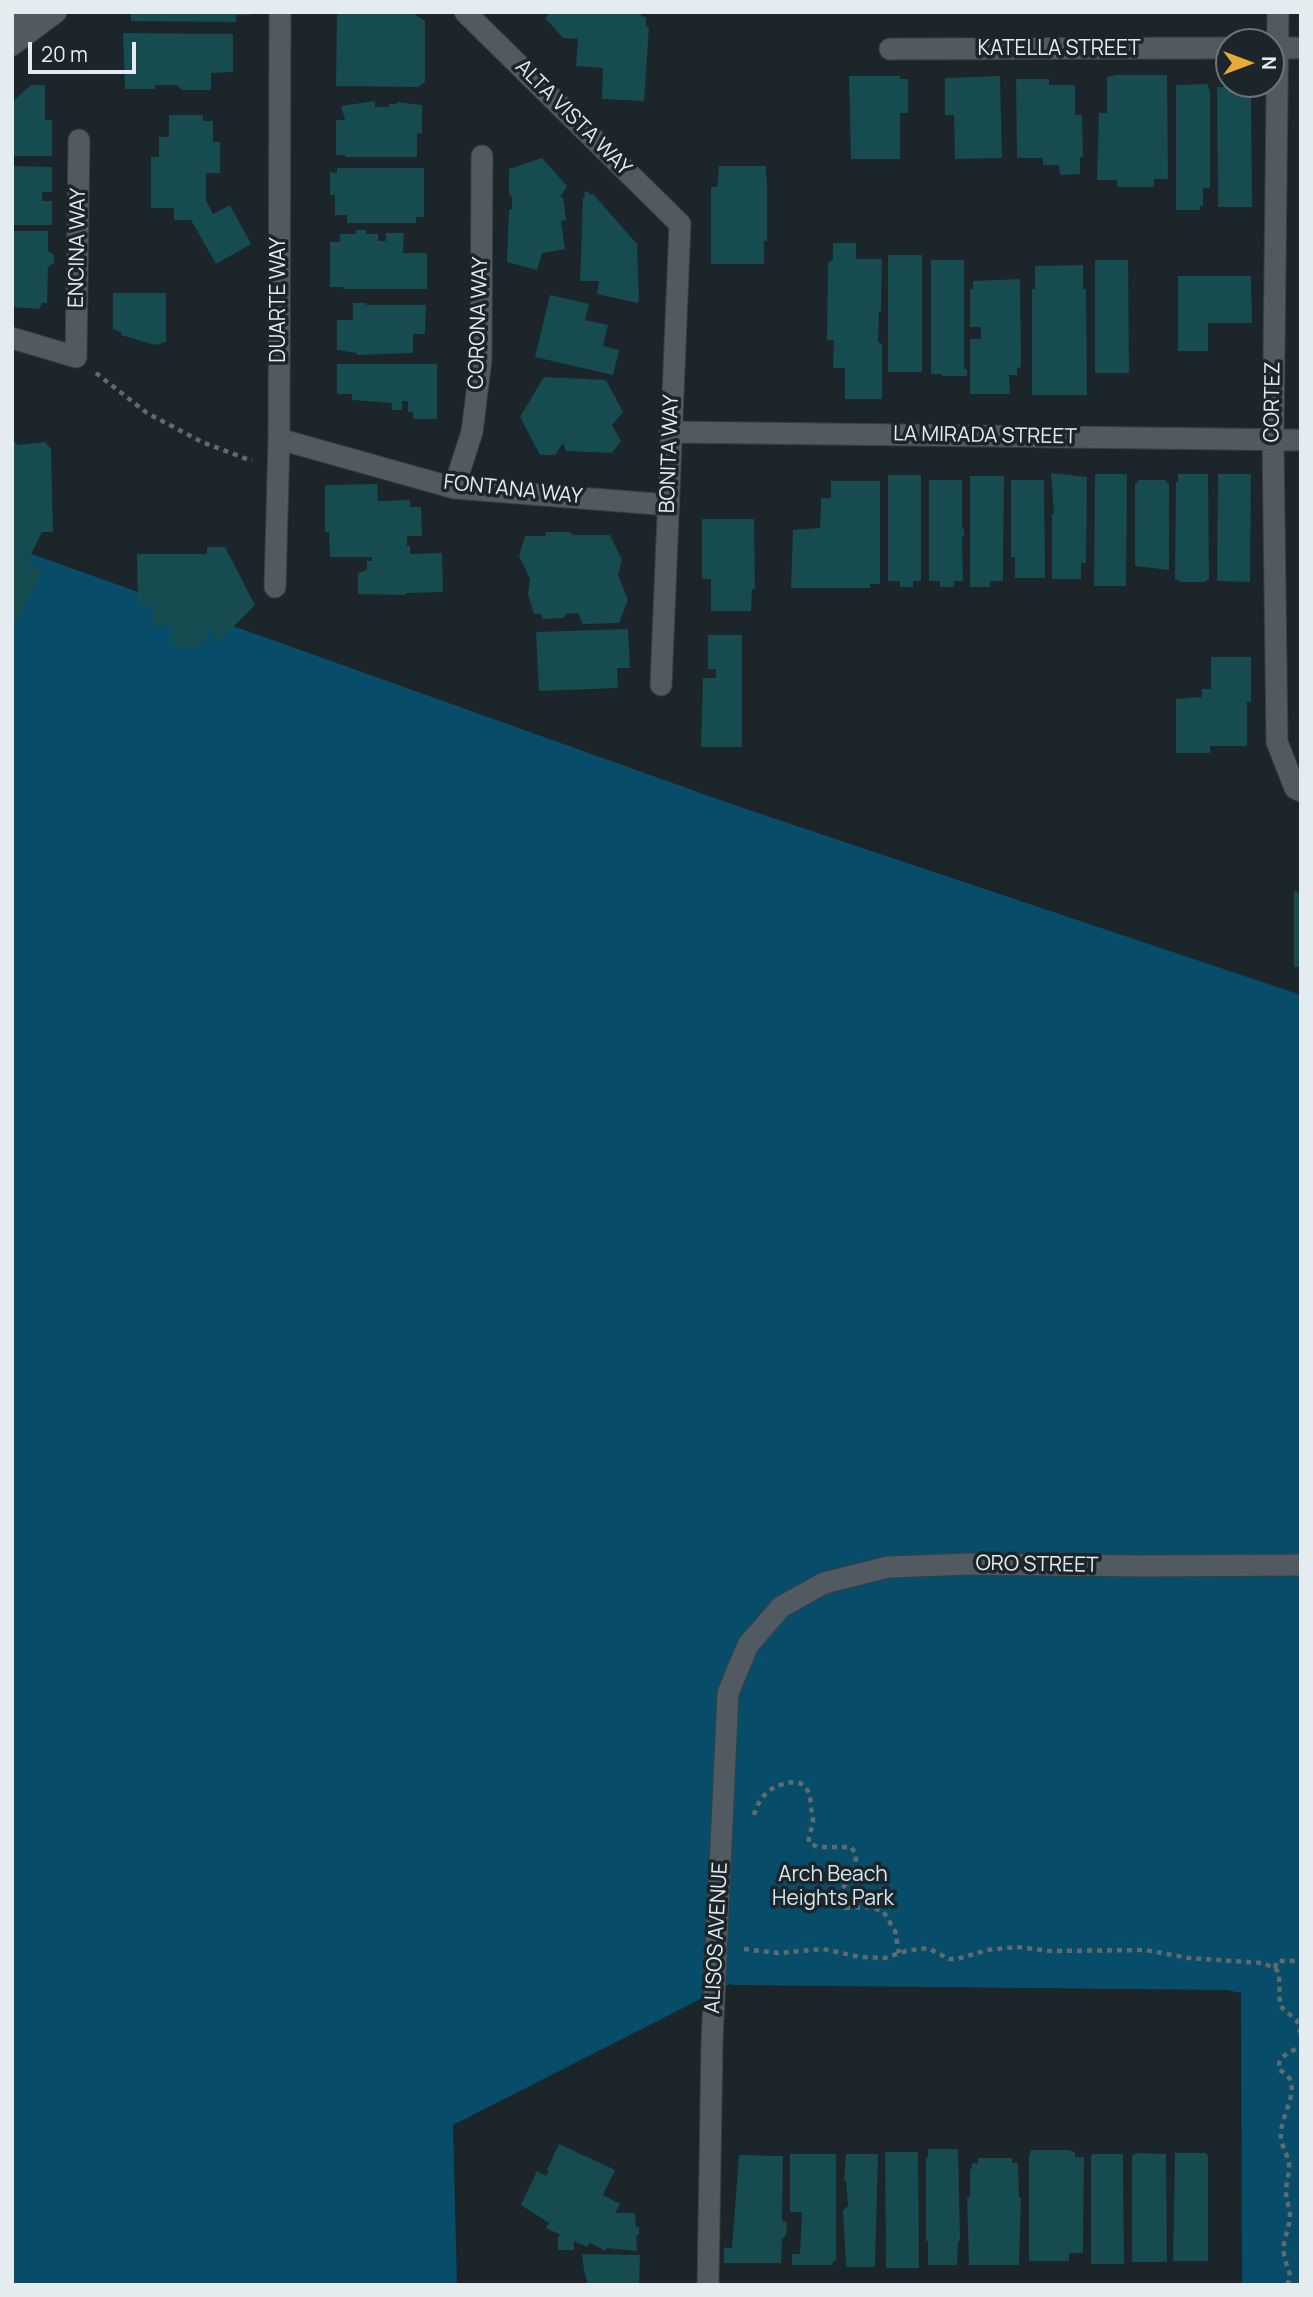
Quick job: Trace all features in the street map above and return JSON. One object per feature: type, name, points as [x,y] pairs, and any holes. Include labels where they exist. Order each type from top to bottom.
[{"type":"street","points":[[12,45],[26,12]]},
{"type":"street","points":[[12,45],[57,12]]},
{"type":"street","name":"DUARTE WAY","points":[[275,587],[279,439],[280,12]]},
{"type":"street","name":"ALTA VISTA WAY","points":[[465,12],[680,224]]},
{"type":"street","name":"KATELLA STREET","points":[[890,49],[1215,48]]},
{"type":"street","name":"CORTEZ","points":[[1274,98],[1273,440],[1277,742],[1298,790]]},
{"type":"street","name":"ENCINA WAY","points":[[76,357],[79,139]]},
{"type":"street","name":"CORONA WAY","points":[[454,488],[472,432],[481,360],[482,156]]},
{"type":"street","name":"BONITA WAY","points":[[661,685],[680,224]]},
{"type":"street","points":[[12,338],[76,357]]},
{"type":"street","name":"LA MIRADA STREET","points":[[670,432],[1301,440]]},
{"type":"street","name":"FONTANA WAY","points":[[279,439],[454,488],[668,505]]},
{"type":"street","name":"ORO STREET","points":[[780,1607],[824,1583],[888,1567],[970,1563],[1301,1565]]},
{"type":"street","name":"ALISOS AVENUE","points":[[708,2285],[712,2042],[729,1693],[748,1645],[780,1607]]},
{"type":"path","points":[[76,357],[147,413],[202,442],[278,470]]},
{"type":"path","points":[[723,1827],[742,1833],[751,1825],[756,1806],[769,1791],[778,1786],[802,1783],[811,1795],[813,1820],[809,1843],[818,1847],[851,1847],[856,1854],[854,1873],[838,1895],[837,1901],[845,1908],[869,1907],[883,1911],[895,1931],[899,1953]]},
{"type":"path","points":[[717,1944],[778,1953],[823,1949],[870,1958],[885,1958],[929,1948],[944,1958],[957,1959],[980,1951],[1006,1948],[1050,1951],[1145,1950],[1189,1958],[1262,1963],[1275,1968],[1279,1973],[1280,2006],[1297,2021],[1301,2034]]},
{"type":"path","points":[[1275,1968],[1277,1961],[1301,1961]]},
{"type":"path","points":[[1287,2285],[1291,2275],[1284,2253],[1290,2215],[1286,2191],[1289,2164],[1281,2134],[1282,2120],[1291,2100],[1292,2086],[1290,2079],[1279,2070],[1278,2065],[1281,2058],[1301,2045]]},
{"type":"green space","name":"Arch Beach Heights Park","points":[[12,547],[737,806],[1301,995],[1301,2285],[1242,2285],[1241,1993],[1227,1990],[732,1983],[453,2125],[457,2285],[12,2285]]},
{"type":"building","points":[[131,12],[251,12],[251,15],[236,15],[236,22],[131,21]]},
{"type":"building","points":[[337,12],[411,12],[425,21],[425,82],[418,87],[336,86]]},
{"type":"building","points":[[551,12],[641,12],[641,16],[646,17],[646,27],[649,27],[644,101],[602,99],[603,68],[576,66],[578,39],[563,38],[545,18]]},
{"type":"building","points":[[123,33],[233,34],[233,72],[211,73],[211,90],[182,90],[177,85],[155,85],[155,89],[125,89]]},
{"type":"building","points":[[1167,75],[1168,179],[1154,179],[1154,187],[1117,187],[1117,180],[1097,180],[1099,113],[1107,113],[1107,77]]},
{"type":"building","points":[[849,76],[900,76],[900,79],[908,79],[908,113],[900,113],[900,159],[851,159]]},
{"type":"building","points":[[1000,76],[1002,158],[955,159],[954,115],[945,115],[945,78]]},
{"type":"building","points":[[1016,79],[1049,79],[1049,85],[1075,85],[1075,115],[1082,115],[1083,157],[1080,157],[1080,174],[1060,175],[1059,165],[1043,165],[1043,158],[1017,158]]},
{"type":"building","points":[[1207,84],[1210,91],[1210,188],[1203,188],[1203,206],[1200,206],[1200,210],[1176,210],[1176,85]]},
{"type":"building","points":[[31,85],[45,85],[45,120],[52,120],[52,156],[12,156],[12,102]]},
{"type":"building","points":[[1217,98],[1251,98],[1252,207],[1218,207]]},
{"type":"building","points":[[375,101],[375,107],[389,107],[389,104],[397,102],[422,105],[422,134],[417,133],[417,157],[336,155],[336,120],[345,120],[341,106]]},
{"type":"building","points":[[169,115],[203,115],[203,121],[213,121],[213,142],[220,142],[220,173],[206,173],[206,200],[213,214],[230,205],[251,244],[216,264],[191,220],[174,220],[174,208],[151,208],[151,157],[159,157],[159,137],[169,137]]},
{"type":"building","points":[[542,158],[567,186],[560,197],[563,197],[566,220],[561,221],[565,249],[542,253],[537,270],[507,262],[509,210],[512,209],[509,169]]},
{"type":"building","points":[[12,166],[52,167],[52,192],[42,192],[42,201],[52,201],[52,225],[12,225]]},
{"type":"building","points":[[719,166],[766,166],[767,241],[764,241],[764,264],[711,264],[711,187],[717,187]]},
{"type":"building","points":[[337,168],[424,168],[424,217],[416,217],[416,223],[347,223],[347,215],[335,215],[335,195],[330,195],[330,172],[337,173]]},
{"type":"building","points":[[588,191],[637,244],[637,303],[597,294],[599,281],[580,281],[583,198]]},
{"type":"building","points":[[356,230],[366,230],[366,234],[378,234],[378,241],[386,241],[386,233],[404,233],[403,253],[427,253],[427,289],[330,287],[330,242],[340,242],[340,234],[356,234]]},
{"type":"building","points":[[12,231],[48,231],[48,251],[54,255],[54,263],[48,267],[47,303],[42,303],[39,309],[12,307]]},
{"type":"building","points":[[833,243],[856,243],[856,259],[882,259],[878,342],[882,344],[882,399],[845,399],[845,368],[833,368],[834,340],[827,340],[828,263],[833,259]]},
{"type":"building","points":[[888,255],[922,255],[922,372],[888,372]]},
{"type":"building","points":[[931,260],[964,260],[964,369],[967,369],[967,376],[931,374]]},
{"type":"building","points":[[1095,260],[1128,260],[1129,373],[1095,373]]},
{"type":"building","points":[[1083,265],[1083,289],[1086,289],[1087,395],[1032,395],[1032,289],[1035,289],[1035,266]]},
{"type":"building","points":[[1178,276],[1251,276],[1252,323],[1208,323],[1208,351],[1178,351]]},
{"type":"building","points":[[1020,279],[1021,367],[1017,368],[1017,375],[1009,375],[1010,394],[970,394],[970,339],[981,339],[981,327],[970,327],[970,289],[973,289],[973,281]]},
{"type":"building","points":[[113,293],[166,293],[166,342],[155,345],[121,335],[121,332],[113,329]]},
{"type":"building","points":[[550,295],[589,304],[585,320],[608,325],[603,346],[619,350],[613,375],[535,357]]},
{"type":"building","points":[[353,303],[426,305],[425,334],[413,334],[413,353],[357,355],[337,350],[337,320],[353,320]]},
{"type":"building","points":[[337,364],[437,364],[437,419],[413,419],[413,412],[408,412],[408,401],[402,401],[402,410],[392,410],[392,403],[352,400],[352,394],[337,394]]},
{"type":"building","points":[[544,377],[606,380],[623,412],[612,425],[621,441],[612,453],[566,451],[563,443],[555,455],[540,455],[520,417]]},
{"type":"building","points":[[12,439],[18,445],[45,442],[51,449],[53,532],[42,532],[27,562],[43,570],[17,622],[12,619]]},
{"type":"building","points":[[1051,473],[1087,477],[1086,563],[1081,563],[1081,579],[1052,579],[1054,514]]},
{"type":"building","points":[[1095,474],[1127,474],[1126,586],[1094,586]]},
{"type":"building","points":[[1178,474],[1208,474],[1209,580],[1206,582],[1175,580]]},
{"type":"building","points":[[1218,474],[1251,474],[1250,582],[1217,581]]},
{"type":"building","points":[[888,475],[921,475],[921,581],[913,581],[913,587],[900,587],[900,581],[888,581]]},
{"type":"building","points":[[970,476],[1004,476],[1003,581],[990,581],[990,587],[970,587]]},
{"type":"building","points":[[929,480],[962,480],[963,581],[954,581],[954,587],[940,587],[940,581],[929,581]]},
{"type":"building","points":[[1011,480],[1044,480],[1045,578],[1015,578],[1015,557],[1011,557]]},
{"type":"building","points":[[1138,480],[1166,480],[1166,483],[1169,483],[1169,570],[1135,566],[1135,483],[1138,483]]},
{"type":"building","points":[[831,481],[880,481],[880,584],[870,584],[870,588],[791,588],[793,530],[820,528],[821,498],[831,498]]},
{"type":"building","points":[[377,484],[378,501],[410,500],[410,507],[421,507],[422,536],[407,536],[407,546],[410,546],[410,554],[442,553],[443,592],[406,595],[358,594],[358,573],[367,570],[367,561],[372,561],[372,557],[330,557],[329,532],[325,532],[325,485]]},
{"type":"building","points":[[702,519],[754,519],[755,589],[752,589],[751,611],[711,611],[711,579],[702,579]]},
{"type":"building","points":[[546,532],[610,535],[622,560],[618,575],[628,600],[619,623],[583,624],[578,613],[566,614],[564,618],[543,619],[541,614],[534,614],[528,594],[530,579],[519,556],[525,536],[545,536]]},
{"type":"building","points":[[207,547],[225,547],[255,605],[217,643],[209,629],[201,647],[172,647],[171,626],[153,626],[153,605],[138,605],[137,554],[207,554]]},
{"type":"building","points":[[628,629],[630,668],[617,668],[618,688],[539,691],[536,632]]},
{"type":"building","points":[[708,635],[742,635],[742,747],[701,747],[703,678],[716,678],[716,669],[708,669]]},
{"type":"building","points":[[1211,657],[1251,657],[1247,746],[1210,746],[1210,753],[1176,753],[1176,699],[1202,697],[1202,689],[1211,689]]},
{"type":"building","points":[[1294,891],[1301,892],[1301,967],[1294,967]]},
{"type":"building","points":[[559,2144],[615,2170],[603,2195],[620,2204],[615,2213],[635,2213],[636,2227],[639,2227],[639,2235],[636,2235],[637,2251],[606,2248],[606,2251],[590,2243],[587,2247],[574,2241],[574,2250],[558,2250],[558,2237],[561,2235],[546,2228],[549,2223],[521,2205],[537,2171],[546,2176]]},
{"type":"building","points":[[928,2149],[958,2149],[960,2241],[957,2265],[928,2265]]},
{"type":"building","points":[[1031,2150],[1068,2150],[1075,2152],[1075,2157],[1084,2157],[1083,2253],[1069,2253],[1069,2261],[1029,2261]]},
{"type":"building","points":[[885,2152],[918,2152],[919,2268],[886,2268]]},
{"type":"building","points":[[1175,2153],[1206,2153],[1208,2157],[1208,2261],[1173,2261]]},
{"type":"building","points":[[790,2154],[836,2154],[836,2261],[833,2261],[833,2265],[792,2265],[792,2254],[800,2254],[802,2212],[790,2212]]},
{"type":"building","points":[[846,2154],[878,2154],[875,2267],[846,2267],[843,2210],[848,2206],[844,2181]]},
{"type":"building","points":[[1093,2154],[1123,2154],[1124,2264],[1091,2264]]},
{"type":"building","points":[[1166,2154],[1167,2262],[1132,2262],[1132,2155]]},
{"type":"building","points":[[739,2155],[783,2156],[782,2220],[787,2223],[786,2235],[782,2239],[781,2263],[724,2263],[724,2248],[732,2248]]},
{"type":"building","points":[[978,2158],[1012,2158],[1012,2163],[1018,2163],[1021,2198],[1019,2265],[969,2265],[967,2197],[970,2197],[970,2169],[972,2163],[978,2164]]},
{"type":"building","points":[[582,2254],[640,2255],[639,2285],[588,2285]]}]
